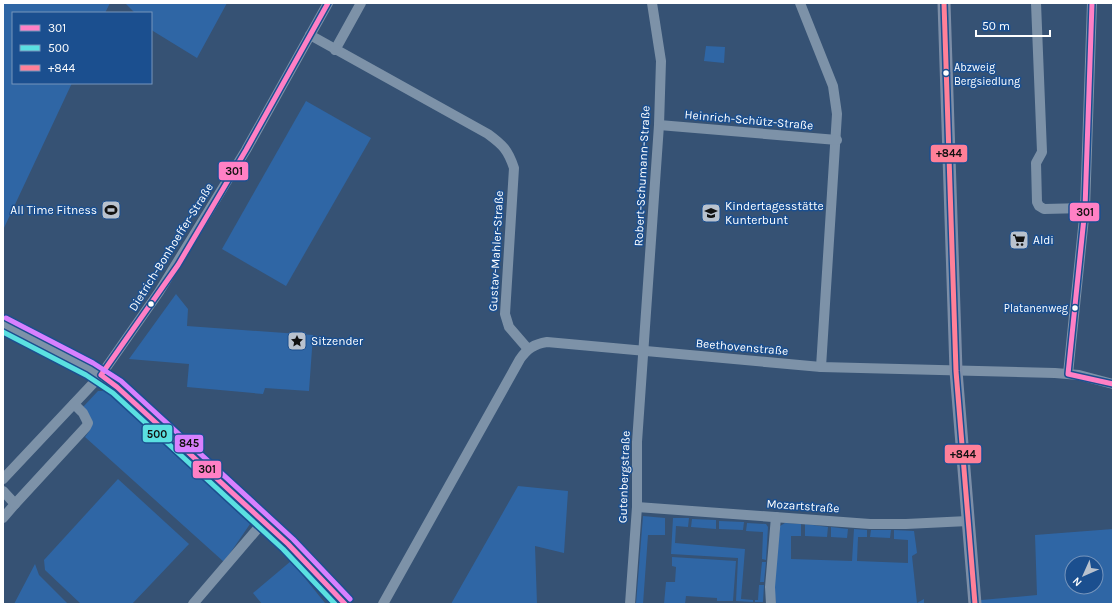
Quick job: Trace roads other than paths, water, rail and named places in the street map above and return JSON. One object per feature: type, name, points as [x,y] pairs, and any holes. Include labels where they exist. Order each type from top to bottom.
[{"type":"main road","points":[[944,3],[956,371],[975,604]]},
{"type":"street","name":"Dietrich-Bonhoeffer-Straße","points":[[3,480],[101,375],[178,264],[246,150],[328,3]]},
{"type":"street","points":[[335,50],[361,3]]},
{"type":"street","name":"Robert-Schumann-Straße","points":[[644,350],[659,125],[661,60],[652,3]]},
{"type":"street","points":[[800,3],[833,86],[837,114],[837,140],[821,367]]},
{"type":"street","points":[[1036,3],[1042,152],[1036,163],[1037,202],[1039,206],[1044,209],[1085,208]]},
{"type":"street","points":[[1068,374],[1085,208],[1092,3]]},
{"type":"street","name":"Gustav-Mahler-Straße","points":[[310,35],[488,134],[509,152],[514,168],[505,314],[509,327],[528,349]]},
{"type":"street","name":"Heinrich-Schütz-Straße","points":[[659,125],[837,140]]},
{"type":"street","points":[[3,324],[101,375],[117,387],[264,521],[345,604]]},
{"type":"street","name":"Beethovenstraße","points":[[528,349],[539,343],[547,342],[821,367],[956,371],[1028,371],[1068,374],[1113,384]]},
{"type":"street","points":[[383,604],[517,364],[528,349]]},
{"type":"street","name":"Gutenbergstraße","points":[[630,604],[637,508],[637,442],[644,350]]},
{"type":"street","points":[[3,518],[88,423],[84,413],[74,404]]},
{"type":"street","points":[[3,491],[16,504]]},
{"type":"street","name":"Mozartstraße","points":[[637,508],[891,524],[968,521]]},
{"type":"street","points":[[771,604],[770,587],[776,517]]},
{"type":"street","points":[[193,604],[264,521]]},
{"type":"place","name":"Abzweig Bergsiedlung","points":[[946,73]]},
{"type":"place","name":"All Time Fitness","points":[[111,210]]},
{"type":"place","name":"Kindertagesstätte Kunterbunt","points":[[711,213]]},
{"type":"place","name":"Aldi","points":[[1019,240]]},
{"type":"place","name":"Platanenweg","points":[[1075,308]]},
{"type":"place","name":"Sitzender","points":[[297,341]]}]
